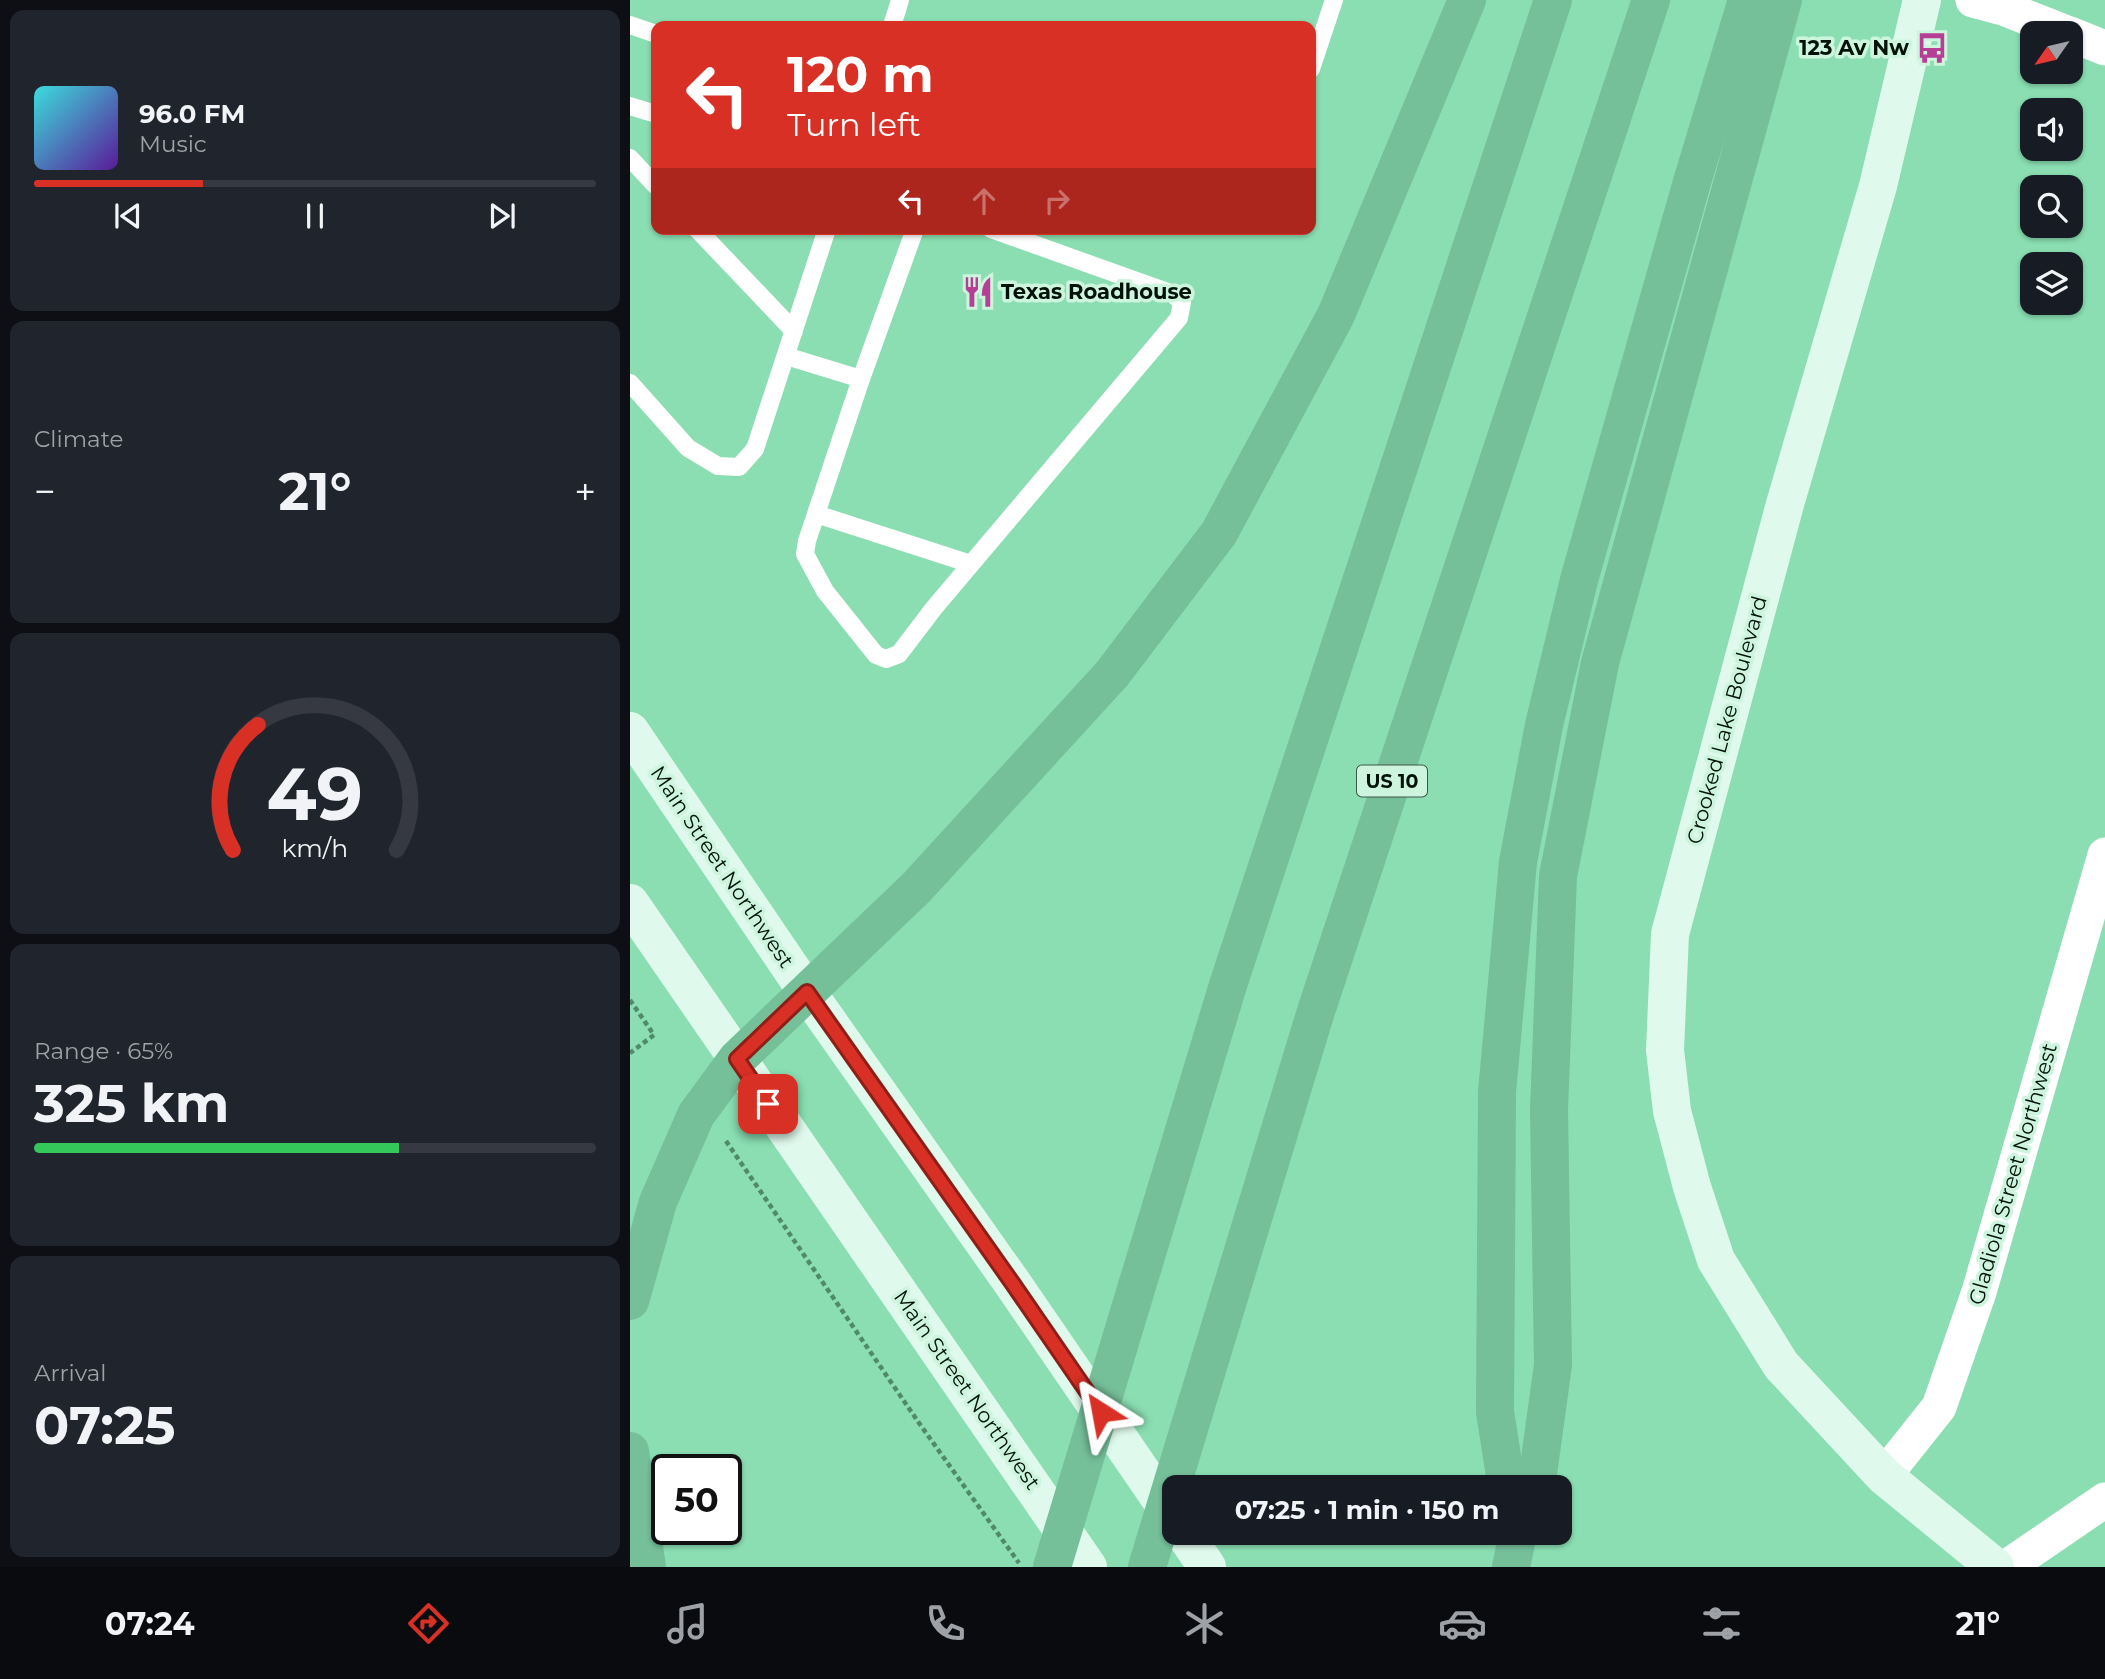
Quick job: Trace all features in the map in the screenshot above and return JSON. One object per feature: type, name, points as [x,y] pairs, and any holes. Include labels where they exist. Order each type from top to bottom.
[{"type":"highway","points":[[630,1301],[658,1202],[691,1127],[703,1105],[737,1059],[916,888],[1112,674],[1219,533],[1336,315],[1467,0]]},
{"type":"highway","points":[[1052,1567],[1228,985],[1553,0]]},
{"type":"highway","name":"US 10","points":[[1147,1567],[1316,1011],[1651,0]]},
{"type":"highway","points":[[1505,1475],[1495,1412],[1497,1093],[1518,862],[1544,724],[1579,580],[1688,196],[1747,0]]},
{"type":"highway","points":[[1538,1475],[1553,1365],[1549,1110],[1558,876],[1600,663],[1783,0]]},
{"type":"highway","points":[[630,1451],[647,1567]]},
{"type":"main road","name":"Crooked Lake Boulevard","points":[[1922,0],[1878,186],[1785,503],[1671,934],[1665,1050],[1672,1111],[1692,1187],[1716,1261],[1781,1365],[1884,1476],[1995,1567]]},
{"type":"main road","name":"Main Street Northwest","points":[[630,731],[807,992],[1162,1501]]},
{"type":"main road","name":"Main Street Northwest","points":[[630,902],[1088,1567]]},
{"type":"main road","points":[[1192,1545],[1207,1567]]},
{"type":"street","points":[[1973,0],[2036,21]]},
{"type":"street","points":[[2083,39],[2105,48]]},
{"type":"street","name":"Gladiola Street Northwest","points":[[1884,1476],[1939,1407],[1983,1279],[2105,855]]},
{"type":"street","points":[[2007,1567],[2105,1500]]},
{"type":"lane","points":[[894,21],[900,0]]},
{"type":"lane","points":[[1316,54],[1334,0]]},
{"type":"lane","points":[[630,24],[651,32]]},
{"type":"lane","points":[[630,106],[651,112]]},
{"type":"lane","points":[[630,158],[651,181]]},
{"type":"lane","points":[[703,235],[794,331]]},
{"type":"lane","points":[[630,383],[688,448],[718,467],[739,467],[755,449],[825,235]]},
{"type":"lane","points":[[913,235],[861,379],[805,554],[825,592],[876,655],[886,659],[899,654],[971,564],[1179,318],[1182,302],[1173,294],[1008,235]]},
{"type":"lane","points":[[786,356],[861,379]]},
{"type":"lane","points":[[816,514],[971,564]]},
{"type":"path","points":[[630,1000],[654,1035],[630,1053]]},
{"type":"path","points":[[726,1141],[904,1402],[1022,1567]]},
{"type":"place","name":"123 Av Nw","points":[[1932,48]]},
{"type":"place","name":"Texas Roadhouse","points":[[978,292]]},
{"type":"route","points":[[768,1104],[737,1059],[807,992],[1101,1412]]}]
